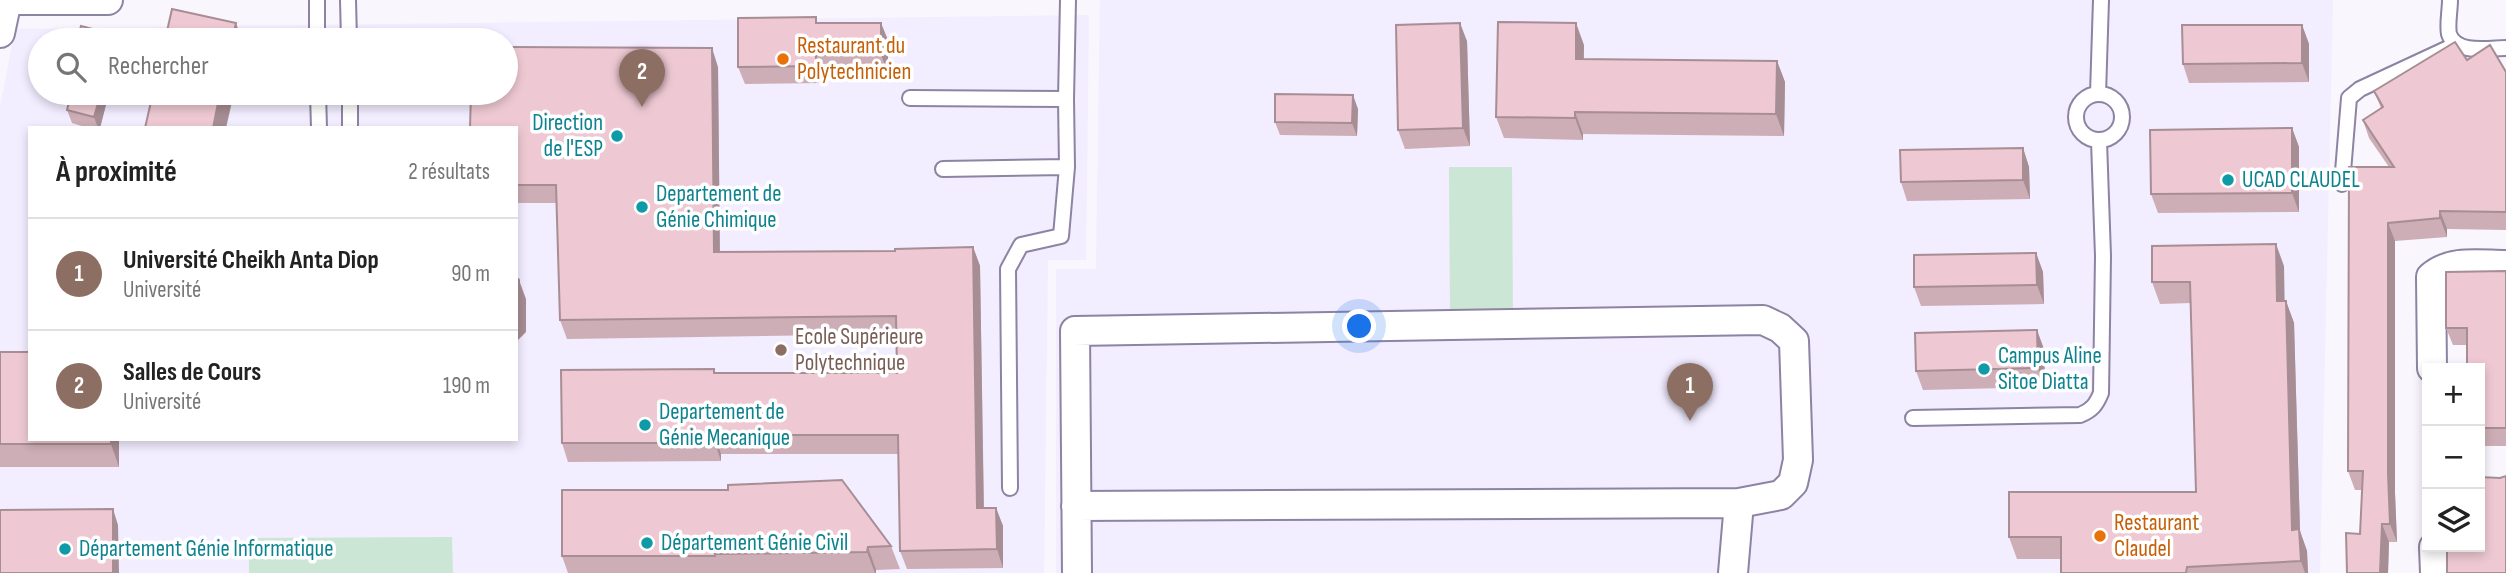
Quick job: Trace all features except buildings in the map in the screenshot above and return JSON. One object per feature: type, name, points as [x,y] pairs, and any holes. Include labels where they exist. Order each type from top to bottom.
[{"type":"street","points":[[0,0],[108,0]]},
{"type":"street","points":[[0,33],[7,0]]},
{"type":"street","points":[[2432,363],[2431,277],[2441,268],[2459,265],[2506,265]]},
{"type":"street","points":[[1076,506],[1739,503],[1781,495],[1793,483],[1798,460],[1794,341],[1780,328],[1763,320],[1075,331],[1076,506],[1077,573]]},
{"type":"street","points":[[1733,573],[1739,503]]},
{"type":"street","points":[[2434,552],[2435,573]]},
{"type":"lane","points":[[317,0],[317,28]]},
{"type":"lane","points":[[348,0],[349,28]]},
{"type":"lane","points":[[1010,488],[1009,269],[1021,245],[1061,236],[1067,167],[1068,0]]},
{"type":"lane","points":[[2098,94],[2101,0]]},
{"type":"lane","points":[[2450,0],[2449,33],[2457,44],[2464,48],[2506,48]]},
{"type":"lane","points":[[2342,184],[2350,98],[2360,89],[2457,44]]},
{"type":"lane","points":[[2098,94],[2109,96],[2118,103],[2122,113],[2121,127],[2112,137],[2099,141],[2087,138],[2078,130],[2075,118],[2078,106],[2086,97],[2098,94]]},
{"type":"lane","points":[[911,98],[1066,99]]},
{"type":"lane","points":[[318,105],[318,126]]},
{"type":"lane","points":[[349,105],[350,126]]},
{"type":"lane","points":[[1913,418],[2080,415],[2097,404],[2101,393],[2103,256],[2099,141]]},
{"type":"lane","points":[[943,169],[1067,167]]},
{"type":"shaded area","points":[[1100,0],[2333,0],[2320,573],[1056,573],[1056,269],[1096,269]]},
{"type":"shaded area","name":"Ecole Supérieure Polytechnique","points":[[1089,15],[1086,260],[1048,260],[1044,573],[0,573],[0,107],[15,29],[28,29],[28,105],[518,105],[518,28],[92,28]]},
{"type":"green space","points":[[1449,167],[1512,167],[1513,315],[1450,315]]},
{"type":"green space","points":[[452,537],[453,573],[249,573],[249,538]]},
{"type":"place","name":"Restaurant du Polytechnicien","points":[[783,59]]},
{"type":"place","name":"Salles de Cours","points":[[642,107]]},
{"type":"place","name":"Direction de l'ESP","points":[[617,136]]},
{"type":"place","name":"UCAD CLAUDEL","points":[[2228,180]]},
{"type":"place","name":"Departement de Génie Chimique","points":[[642,207]]},
{"type":"place","name":"Ecole Supérieure Polytechnique","points":[[781,350]]},
{"type":"place","name":"Campus Aline Sitoe Diatta","points":[[1984,369]]},
{"type":"place","name":"Université Cheikh Anta Diop","points":[[1690,421]]},
{"type":"place","name":"Departement de Génie Mecanique","points":[[645,425]]},
{"type":"place","name":"Restaurant Claudel","points":[[2100,536]]},
{"type":"place","name":"Département Génie Civil","points":[[647,543]]},
{"type":"place","name":"Département Génie Informatique","points":[[65,549]]}]
